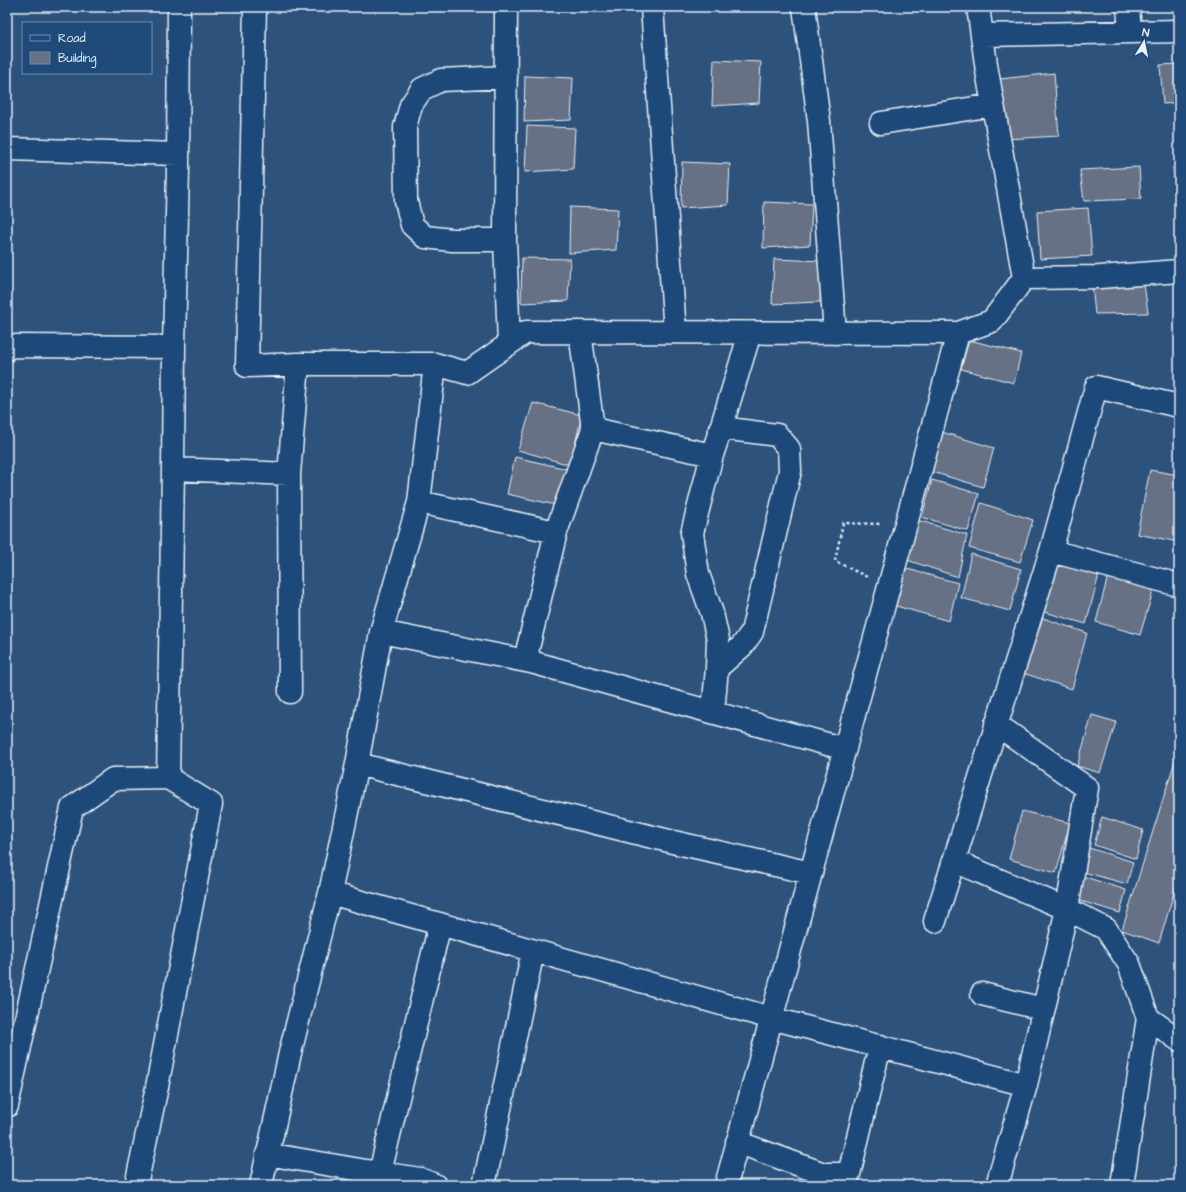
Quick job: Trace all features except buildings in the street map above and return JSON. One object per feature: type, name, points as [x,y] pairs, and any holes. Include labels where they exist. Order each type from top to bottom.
[{"type":"street","points":[[168,778],[179,7]]},
{"type":"street","points":[[255,7],[247,366],[298,364],[435,364],[467,373],[526,332],[958,333],[992,321],[1024,278],[993,105],[978,7]]},
{"type":"street","points":[[506,7],[505,240],[509,344]]},
{"type":"street","points":[[652,7],[675,332]]},
{"type":"street","points":[[804,7],[820,121],[835,333]]},
{"type":"street","points":[[1128,7],[1130,32]]},
{"type":"street","points":[[982,35],[1179,31]]},
{"type":"street","points":[[505,240],[452,240],[425,237],[412,225],[406,201],[405,127],[411,105],[422,89],[441,80],[506,78]]},
{"type":"street","points":[[881,123],[993,105]]},
{"type":"street","points":[[7,149],[178,154]]},
{"type":"street","points":[[1024,278],[1100,277],[1179,271]]},
{"type":"street","points":[[531,662],[527,652],[556,532],[593,429],[580,332]]},
{"type":"street","points":[[712,712],[717,668],[718,640],[712,613],[698,574],[692,533],[712,455],[750,333]]},
{"type":"street","points":[[726,1185],[958,333]]},
{"type":"street","points":[[7,349],[11,346],[174,347]]},
{"type":"street","points":[[290,692],[289,474],[298,364]]},
{"type":"street","points":[[261,1185],[290,1053],[330,893],[357,764],[381,632],[419,502],[435,364]]},
{"type":"street","points":[[935,921],[1051,551],[1096,387],[1179,406]]},
{"type":"street","points":[[717,668],[742,646],[752,632],[790,470],[789,448],[777,435],[721,428]]},
{"type":"street","points":[[593,429],[712,455]]},
{"type":"street","points":[[173,469],[289,474]]},
{"type":"street","points":[[419,502],[556,532]]},
{"type":"street","points":[[1051,551],[1179,584]]},
{"type":"street","points":[[381,632],[531,662],[845,749]]},
{"type":"street","points":[[996,724],[1087,788],[1066,909],[1026,1084],[996,1185]]},
{"type":"street","points":[[357,764],[673,842],[811,873]]},
{"type":"street","points":[[7,1106],[72,808],[113,779],[168,778],[211,804],[157,1087],[136,1185]]},
{"type":"street","points":[[954,860],[1066,909],[1106,929],[1129,964],[1148,1018],[1122,1185]]},
{"type":"street","points":[[330,893],[771,1018],[1026,1084]]},
{"type":"street","points":[[379,1179],[440,924]]},
{"type":"street","points":[[484,1185],[533,950]]},
{"type":"street","points":[[982,994],[1043,1009]]},
{"type":"street","points":[[1148,1018],[1179,1040]]},
{"type":"street","points":[[737,1142],[824,1174],[849,1174],[880,1046]]},
{"type":"street","points":[[267,1154],[379,1179],[420,1179],[435,1185]]},
{"type":"path","points":[[889,588],[835,561],[843,523],[906,524]]}]
